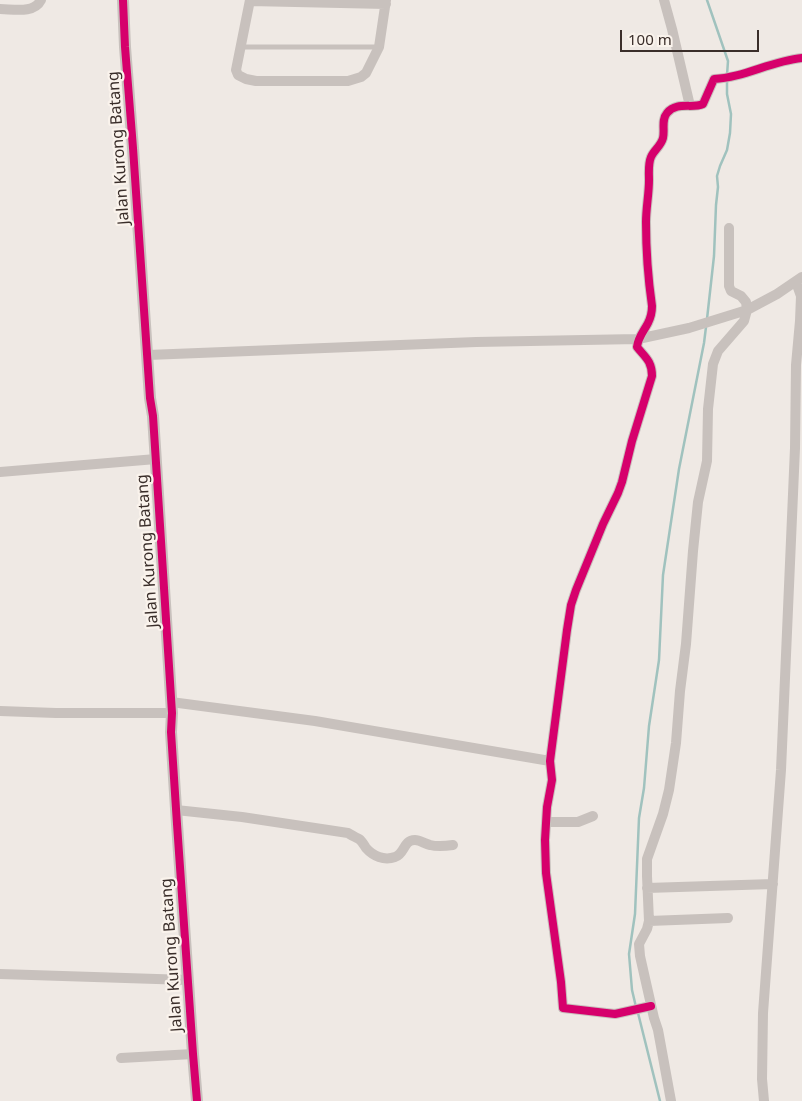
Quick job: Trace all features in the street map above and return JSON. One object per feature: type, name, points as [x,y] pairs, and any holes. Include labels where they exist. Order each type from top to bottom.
[{"type":"street","points":[[0,10],[29,9],[41,0]]},
{"type":"street","name":"Jalan Kurong Batang","points":[[123,0],[150,398],[156,459],[172,708],[171,732],[197,1101]]},
{"type":"street","points":[[250,0],[386,2],[379,47],[366,73],[361,77],[348,81],[256,81],[240,77],[236,72],[250,0]]},
{"type":"street","points":[[664,0],[690,106]]},
{"type":"street","points":[[648,1007],[615,1014],[563,1008],[562,982],[546,873],[545,840],[547,807],[552,780],[550,761],[571,605],[585,566],[618,493],[652,376],[648,360],[637,347],[638,339],[652,314],[646,246],[649,167],[651,158],[662,143],[667,113],[675,107],[684,105],[701,106],[706,100],[714,79],[802,58]]},
{"type":"street","points":[[671,1101],[658,1030],[648,1007],[639,944],[649,921],[647,859],[663,814],[669,790],[676,743],[698,502],[707,461],[708,409],[712,372],[715,355],[744,321],[747,310],[746,302],[741,296],[731,291],[729,286],[728,228]]},
{"type":"street","points":[[148,355],[476,342],[638,339],[689,328],[747,310],[799,280],[801,296],[796,365],[795,448],[781,770],[763,1013],[762,1079],[764,1101]]},
{"type":"street","points":[[0,472],[156,459]]},
{"type":"street","points":[[0,711],[56,713],[172,708],[316,721],[550,761]]},
{"type":"street","points":[[176,810],[242,817],[348,833],[360,840],[374,854],[381,858],[395,857],[403,851],[409,841],[416,840],[430,845],[454,845]]},
{"type":"street","points":[[547,822],[578,822],[593,816]]},
{"type":"street","points":[[647,888],[773,884]]},
{"type":"street","points":[[649,921],[728,918]]},
{"type":"street","points":[[0,974],[188,980]]},
{"type":"street","points":[[121,1058],[193,1054]]},
{"type":"lane","points":[[241,47],[379,47]]},
{"type":"waterway","points":[[707,0],[728,61],[727,75]]},
{"type":"waterway","points":[[707,319],[714,256],[717,176],[727,150],[730,133],[731,114],[727,94],[727,80]]},
{"type":"waterway","points":[[636,1007],[632,990],[629,954],[635,914],[639,818],[644,788],[649,726],[659,660],[663,575],[679,469],[706,327]]},
{"type":"waterway","points":[[638,1013],[660,1101]]},
{"type":"cycle path","points":[[123,0],[150,398],[153,416],[172,713],[171,732],[197,1101]]},
{"type":"cycle path","points":[[651,1006],[615,1014],[563,1008],[546,873],[545,840],[547,807],[552,780],[550,761],[567,630],[571,605],[576,590],[622,482],[632,441],[652,376],[649,363],[637,347],[640,337],[651,317],[652,310],[646,232],[649,166],[651,157],[663,138],[665,116],[675,107],[703,104],[714,79],[736,76],[779,62],[802,58]]}]
